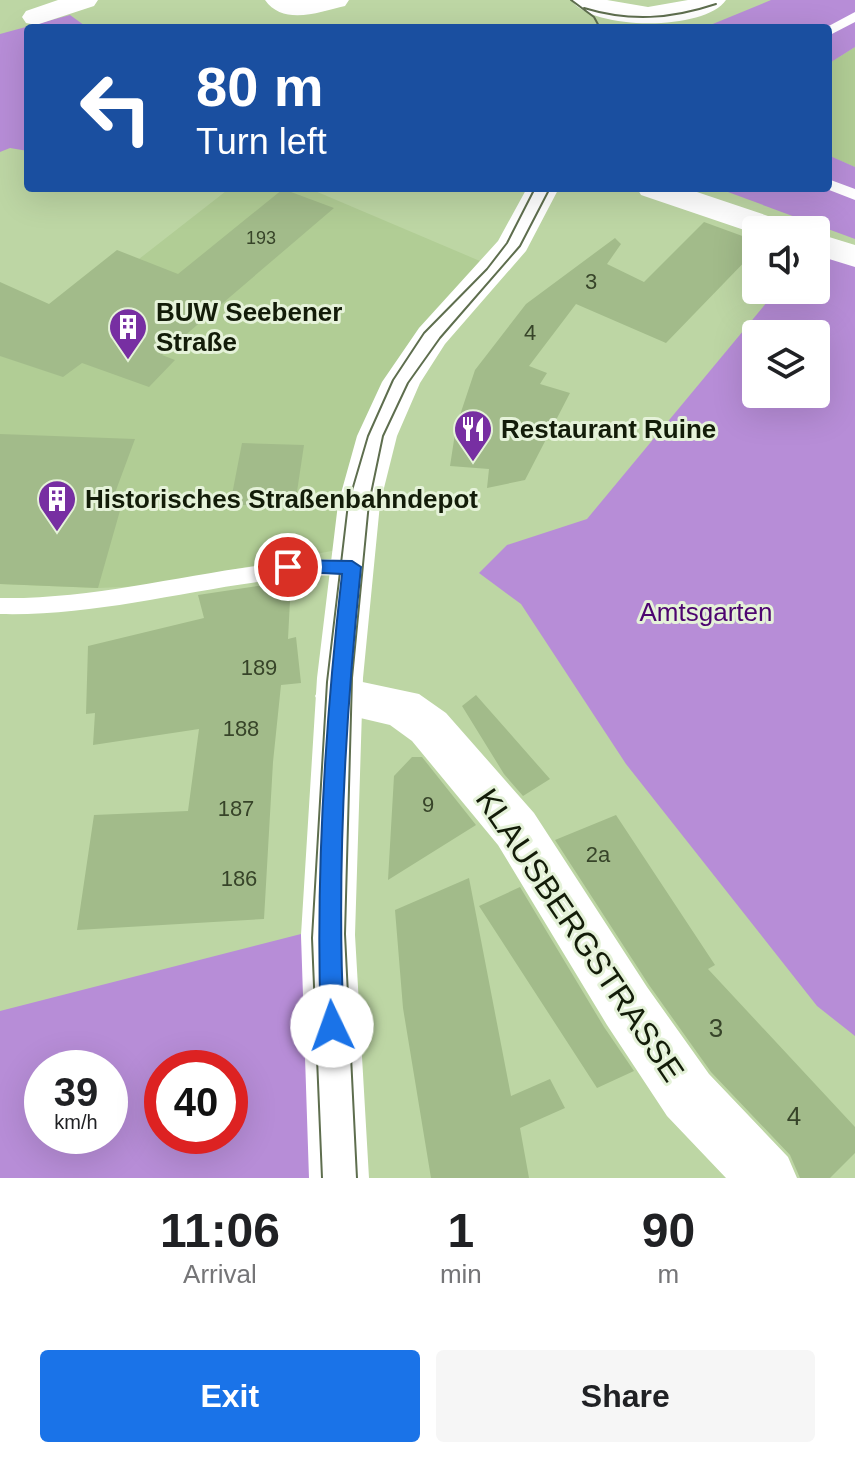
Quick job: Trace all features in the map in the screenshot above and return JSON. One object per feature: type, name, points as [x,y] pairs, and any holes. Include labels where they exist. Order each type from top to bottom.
[{"type":"street","points":[[36,17],[84,0]]},
{"type":"street","points":[[282,10],[335,0]]},
{"type":"street","points":[[585,0],[635,22],[674,14],[712,0]]},
{"type":"street","points":[[339,1178],[328,935],[339,696],[359,504],[377,436],[401,382],[432,336],[514,244],[541,192]]},
{"type":"street","points":[[665,192],[742,218]]},
{"type":"street","points":[[830,248],[855,257]]},
{"type":"street","name":"KLAUSBERGSTRASSE","points":[[339,696],[402,708],[429,727],[516,829],[627,1006],[688,1095],[767,1178]]},
{"type":"lane","points":[[832,30],[855,16]]},
{"type":"lane","points":[[832,186],[855,195]]},
{"type":"lane","points":[[0,606],[50,607],[111,599],[288,567],[352,567]]},
{"type":"shaded area","points":[[855,47],[855,167],[832,157],[832,61]]},
{"type":"shaded area","points":[[225,192],[317,192],[487,264],[421,333],[342,549],[147,586],[98,588],[0,584],[0,345],[139,259]]},
{"type":"green space","points":[[771,0],[855,0],[855,47],[832,61],[832,24],[713,24]]},
{"type":"green space","points":[[70,15],[82,24],[37,24]]},
{"type":"green space","points":[[24,27],[24,150],[10,148],[0,152],[0,34]]},
{"type":"green space","points":[[832,157],[855,167],[855,239],[830,230],[830,216],[793,216],[728,192],[832,192]]},
{"type":"green space","name":"Amtsgarten","points":[[830,258],[855,266],[855,1036],[817,1006],[626,764],[521,604],[479,573],[507,545],[587,519],[742,332],[742,408],[830,408],[830,320],[752,320],[765,304],[830,304]]},
{"type":"green space","points":[[301,934],[320,1178],[0,1178],[0,1011]]},
{"type":"building","points":[[279,192],[291,192],[334,208],[162,355],[175,360],[149,387],[82,363],[63,377],[0,356],[0,282],[49,304],[117,250],[178,274]]},
{"type":"building","points":[[704,222],[742,236],[742,264],[666,343],[576,304],[529,366],[547,373],[540,384],[570,393],[525,480],[487,488],[489,469],[450,466],[456,427],[475,370],[526,304],[615,238],[621,244],[607,264],[644,282]]},
{"type":"building","name":"Historisches Straßenbahndepot","points":[[0,434],[135,439],[115,493],[125,493],[98,588],[0,584]]},
{"type":"building","points":[[242,443],[304,445],[295,505],[230,505]]},
{"type":"building","points":[[291,581],[288,639],[296,637],[301,683],[281,685],[264,919],[77,930],[94,815],[188,811],[199,729],[93,745],[95,713],[86,714],[88,646],[204,618],[198,595]]},
{"type":"building","points":[[476,695],[550,779],[523,796],[504,774],[462,706]]},
{"type":"building","points":[[412,757],[422,757],[476,825],[388,880],[394,776]]},
{"type":"building","points":[[616,815],[715,965],[708,969],[855,1127],[855,1153],[830,1178],[800,1178],[790,1155],[711,1072],[649,985],[555,840]]},
{"type":"building","points":[[469,878],[511,1096],[550,1079],[565,1108],[520,1128],[529,1178],[431,1178],[403,1008],[395,910]]},
{"type":"building","points":[[520,887],[634,1071],[597,1088],[479,906]]},
{"type":"tram line","points":[[571,0],[594,17],[598,24]]},
{"type":"tram line","points":[[584,8],[650,17],[683,13],[716,4]]},
{"type":"tram line","points":[[322,1178],[312,938],[327,682],[348,504],[368,436],[393,380],[424,333],[487,269],[507,243],[533,192]]},
{"type":"tram line","points":[[357,1178],[345,934],[352,678],[369,503],[383,436],[408,383],[440,338],[520,246],[548,192]]},
{"type":"place","name":"BUW Seebener Straße","points":[[128,361]]},
{"type":"place","name":"Restaurant Ruine","points":[[473,463]]},
{"type":"place","name":"Historisches Straßenbahndepot","points":[[57,533]]},
{"type":"route","points":[[288,567],[352,567],[340,678],[328,935],[332,1026]]}]
